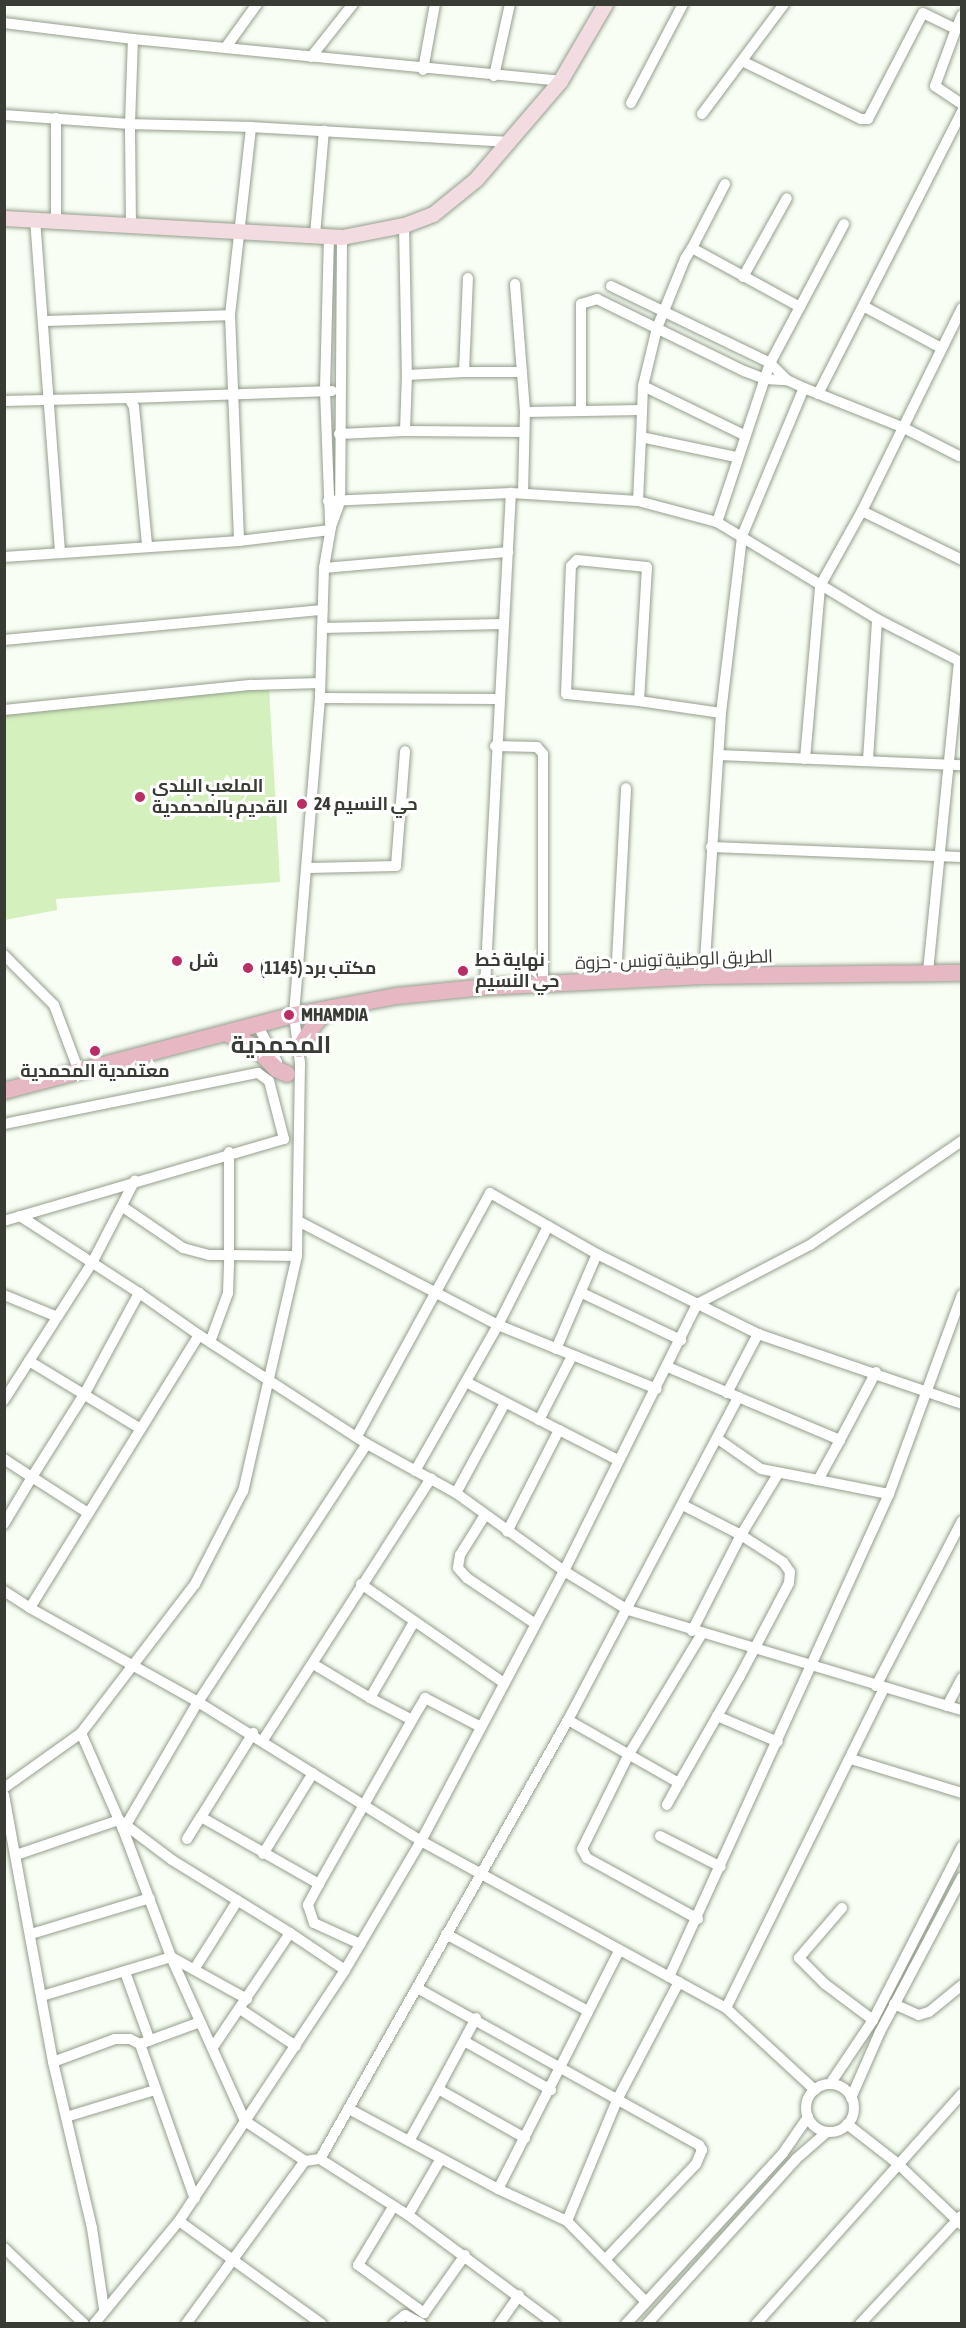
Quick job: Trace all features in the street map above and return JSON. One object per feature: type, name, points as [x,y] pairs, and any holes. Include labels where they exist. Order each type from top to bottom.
[{"type":"main road","name":"الطريق الوطنية تونس - حزوة","points":[[4,1091],[80,1074],[294,1015],[485,987],[704,976],[962,973]]},
{"type":"main road","points":[[299,1049],[315,1023],[331,1008]]},
{"type":"main road","points":[[228,1034],[254,1046],[276,1069],[293,1078]]},
{"type":"street","points":[[226,47],[256,4]]},
{"type":"street","points":[[311,57],[353,4]]},
{"type":"street","points":[[423,70],[435,4]]},
{"type":"street","points":[[494,76],[510,4]]},
{"type":"street","points":[[4,218],[239,234],[329,236],[404,225],[433,214],[454,198],[510,142],[560,81],[604,4]]},
{"type":"street","points":[[631,103],[683,4]]},
{"type":"street","points":[[702,114],[744,62],[784,4]]},
{"type":"street","points":[[744,62],[861,119],[868,119],[925,9],[956,29]]},
{"type":"street","points":[[962,15],[935,86],[962,104]]},
{"type":"street","points":[[4,23],[423,70],[560,81]]},
{"type":"street","points":[[131,225],[130,124],[133,39]]},
{"type":"street","points":[[818,393],[865,308],[962,111]]},
{"type":"street","points":[[4,115],[130,124],[324,130],[510,142]]},
{"type":"street","points":[[56,220],[57,118]]},
{"type":"street","points":[[239,541],[230,315],[250,127]]},
{"type":"street","points":[[4,1788],[81,1732],[135,1666],[195,1584],[243,1491],[297,1256],[300,1222],[293,1078],[299,1049],[294,1015],[308,868],[320,698],[324,568],[330,528],[340,502],[338,391],[324,130]]},
{"type":"street","points":[[638,501],[643,386],[657,328],[692,248],[725,184]]},
{"type":"street","points":[[743,277],[787,198]]},
{"type":"street","points":[[35,219],[60,553]]},
{"type":"street","points":[[717,522],[736,457],[770,363],[844,224]]},
{"type":"street","points":[[404,225],[405,431]]},
{"type":"street","points":[[329,236],[325,391],[330,528]]},
{"type":"street","points":[[692,248],[800,307]]},
{"type":"street","points":[[464,372],[468,278]]},
{"type":"street","points":[[515,284],[525,412],[523,493]]},
{"type":"street","points":[[611,286],[770,363],[787,380],[902,428],[959,456]]},
{"type":"street","points":[[581,410],[581,304],[597,298],[765,379],[787,380]]},
{"type":"street","points":[[865,308],[941,348]]},
{"type":"street","points":[[805,759],[820,586],[862,511],[962,308]]},
{"type":"street","points":[[44,321],[230,315]]},
{"type":"street","points":[[406,375],[522,372]]},
{"type":"street","points":[[643,386],[744,435]]},
{"type":"street","points":[[704,976],[721,713],[742,536],[804,388]]},
{"type":"street","points":[[4,401],[338,391]]},
{"type":"street","points":[[129,398],[134,407],[147,545]]},
{"type":"street","points":[[525,412],[642,410]]},
{"type":"street","points":[[339,434],[405,431],[524,432]]},
{"type":"street","points":[[641,437],[736,457]]},
{"type":"street","points":[[328,501],[511,492],[638,501],[717,522],[877,619],[960,662],[947,764],[928,974]]},
{"type":"street","points":[[485,987],[495,746],[511,492]]},
{"type":"street","points":[[862,511],[962,560]]},
{"type":"street","points":[[4,558],[147,545],[239,541],[330,528]]},
{"type":"street","points":[[324,568],[508,552]]},
{"type":"street","points":[[639,701],[646,567],[573,562],[566,694],[639,701],[721,713]]},
{"type":"street","points":[[4,640],[323,610]]},
{"type":"street","points":[[868,760],[877,619]]},
{"type":"street","points":[[322,628],[503,624]]},
{"type":"street","points":[[4,710],[252,685],[320,683]]},
{"type":"street","points":[[320,698],[498,699]]},
{"type":"street","points":[[495,746],[537,747],[543,754],[543,984]]},
{"type":"street","points":[[308,868],[396,866],[405,751]]},
{"type":"street","points":[[719,755],[962,765]]},
{"type":"street","points":[[616,980],[626,788]]},
{"type":"street","points":[[711,847],[962,857]]},
{"type":"street","points":[[4,955],[54,1005],[80,1074]]},
{"type":"street","points":[[258,1026],[293,1078]]},
{"type":"street","points":[[4,1124],[258,1073],[269,1081],[284,1139]]},
{"type":"street","points":[[4,1221],[229,1152],[297,1138]]},
{"type":"street","points":[[94,2324],[195,2199],[345,1970],[421,1840],[534,1623],[564,1571],[618,1460],[668,1367],[697,1304],[810,1245],[962,1141]]},
{"type":"street","points":[[210,1342],[228,1293],[229,1152]]},
{"type":"street","points":[[4,1400],[55,1316],[92,1263],[135,1180]]},
{"type":"street","points":[[357,1436],[490,1192],[597,1254],[758,1334],[930,1390],[962,1404]]},
{"type":"street","points":[[123,1207],[183,1248],[208,1255],[297,1256]]},
{"type":"street","points":[[20,1216],[367,1444],[456,1493],[564,1571],[628,1610],[697,1633],[753,1646],[809,1667],[962,1710]]},
{"type":"street","points":[[300,1222],[498,1325],[657,1389]]},
{"type":"street","points":[[415,1471],[498,1325],[548,1226]]},
{"type":"street","points":[[556,1350],[597,1254]]},
{"type":"street","points":[[4,1524],[85,1393],[139,1293]]},
{"type":"street","points":[[582,1293],[681,1340]]},
{"type":"street","points":[[4,1295],[55,1316]]},
{"type":"street","points":[[567,2221],[618,2098],[674,1979],[698,1919],[778,1742],[809,1667],[889,1494],[930,1390],[962,1295]]},
{"type":"street","points":[[728,1393],[758,1334]]},
{"type":"street","points":[[30,1608],[139,1428],[199,1335]]},
{"type":"street","points":[[539,1420],[572,1356]]},
{"type":"street","points":[[28,1361],[85,1393],[139,1428]]},
{"type":"street","points":[[668,1367],[840,1440]]},
{"type":"street","points":[[818,1480],[876,1372]]},
{"type":"street","points":[[466,1382],[618,1460]]},
{"type":"street","points":[[320,2159],[568,1720],[738,1398]]},
{"type":"street","points":[[456,1493],[505,1403]]},
{"type":"street","points":[[507,1532],[559,1430]]},
{"type":"street","points":[[718,1439],[761,1469],[889,1494]]},
{"type":"street","points":[[16,1855],[123,1823],[198,1701],[367,1444]]},
{"type":"street","points":[[4,1459],[88,1513]]},
{"type":"street","points":[[698,1919],[583,1853],[583,1844],[628,1754],[697,1633],[741,1535],[778,1474]]},
{"type":"street","points":[[263,1740],[430,1478]]},
{"type":"street","points":[[667,1805],[789,1583],[790,1572],[783,1562],[741,1535],[683,1505]]},
{"type":"street","points":[[485,1515],[460,1555],[458,1568],[467,1578],[534,1623]]},
{"type":"street","points":[[726,2008],[851,1759],[880,1688],[962,1521]]},
{"type":"street","points":[[361,1584],[504,1683]]},
{"type":"street","points":[[4,1591],[30,1608],[253,1733],[365,1807],[421,1840],[726,2008],[815,2090]]},
{"type":"street","points":[[370,1698],[414,1622]]},
{"type":"street","points":[[313,1664],[412,1720]]},
{"type":"street","points":[[947,1706],[962,1678]]},
{"type":"street","points":[[360,1944],[314,1923],[308,1905],[319,1884],[365,1807],[424,1698],[481,1726]]},
{"type":"street","points":[[717,1716],[778,1742]]},
{"type":"street","points":[[568,1720],[679,1783]]},
{"type":"street","points":[[81,1732],[123,1823],[171,1957],[245,2121],[305,2161],[320,2159],[408,2215],[519,2295],[555,2324]]},
{"type":"street","points":[[187,1839],[253,1733]]},
{"type":"street","points":[[851,1759],[962,1793]]},
{"type":"street","points":[[263,1854],[313,1773]]},
{"type":"street","points":[[4,1795],[53,2062],[92,2228],[104,2309]]},
{"type":"street","points":[[201,1817],[319,1884]]},
{"type":"street","points":[[123,1823],[172,1860],[345,1970]]},
{"type":"street","points":[[660,1836],[721,1867]]},
{"type":"street","points":[[827,2132],[812,2124],[808,2117],[807,2102],[815,2090],[830,2084],[873,2020],[962,1847]]},
{"type":"street","points":[[851,2098],[894,2004],[962,1877]]},
{"type":"street","points":[[31,1934],[150,1898]]},
{"type":"street","points":[[195,1968],[238,1900]]},
{"type":"street","points":[[842,1908],[799,1958],[817,1978],[873,2020]]},
{"type":"street","points":[[213,2047],[290,1934]]},
{"type":"street","points":[[446,1934],[586,2010]]},
{"type":"street","points":[[498,2189],[551,2090],[586,2010],[619,1951]]},
{"type":"street","points":[[42,1996],[171,1957],[195,1968],[247,1999]]},
{"type":"street","points":[[125,1972],[145,2042],[155,2090],[195,2199]]},
{"type":"street","points":[[894,2004],[920,2015],[929,2012],[962,1985]]},
{"type":"street","points":[[417,1988],[476,2018],[692,2138],[702,2150],[696,2164],[606,2259]]},
{"type":"street","points":[[240,2009],[296,2046]]},
{"type":"street","points":[[409,2142],[476,2018]]},
{"type":"street","points":[[53,2062],[115,2039],[145,2042],[200,2022]]},
{"type":"street","points":[[464,2041],[551,2090]]},
{"type":"street","points":[[647,2324],[796,2159],[827,2132],[848,2124],[854,2112],[851,2098],[839,2086],[830,2084]]},
{"type":"street","points":[[438,2089],[525,2138]]},
{"type":"street","points":[[66,2117],[155,2090]]},
{"type":"street","points":[[756,2324],[897,2163],[962,2094]]},
{"type":"street","points":[[349,2109],[440,2160],[567,2221],[646,2302]]},
{"type":"street","points":[[626,2324],[783,2153],[808,2117]]},
{"type":"street","points":[[848,2124],[897,2163],[960,2221],[860,2324]]},
{"type":"street","points":[[408,2215],[440,2160]]},
{"type":"street","points":[[192,2322],[233,2260],[305,2161]]},
{"type":"street","points":[[393,2207],[358,2265],[421,2319]]},
{"type":"street","points":[[179,2221],[322,2324]]},
{"type":"street","points":[[4,2248],[84,2324]]},
{"type":"street","points":[[421,2319],[465,2255]]},
{"type":"street","points":[[499,2324],[519,2295]]},
{"type":"street","points":[[394,2324],[405,2315],[421,2319]]},
{"type":"green space","name":"الملعب البلدي القديم بالمحمدية","points":[[269,687],[280,882],[56,899],[57,910],[5,920],[5,712]]},
{"type":"place","name":"الملعب البلدي القديم بالمحمدية","points":[[140,797]]},
{"type":"place","name":"حي النسيم 24","points":[[302,804]]},
{"type":"place","name":"شل","points":[[177,961]]},
{"type":"place","name":"مكتب برد (1145)","points":[[248,968]]},
{"type":"place","name":"نهاية خط حي النسيم","points":[[463,971]]},
{"type":"place","name":"MHAMDIA","points":[[289,1015]]},
{"type":"place","name":"معتمدية المحمدية","points":[[95,1051]]},
{"type":"district","name":"المحمدية","points":[[281,1045]]}]
